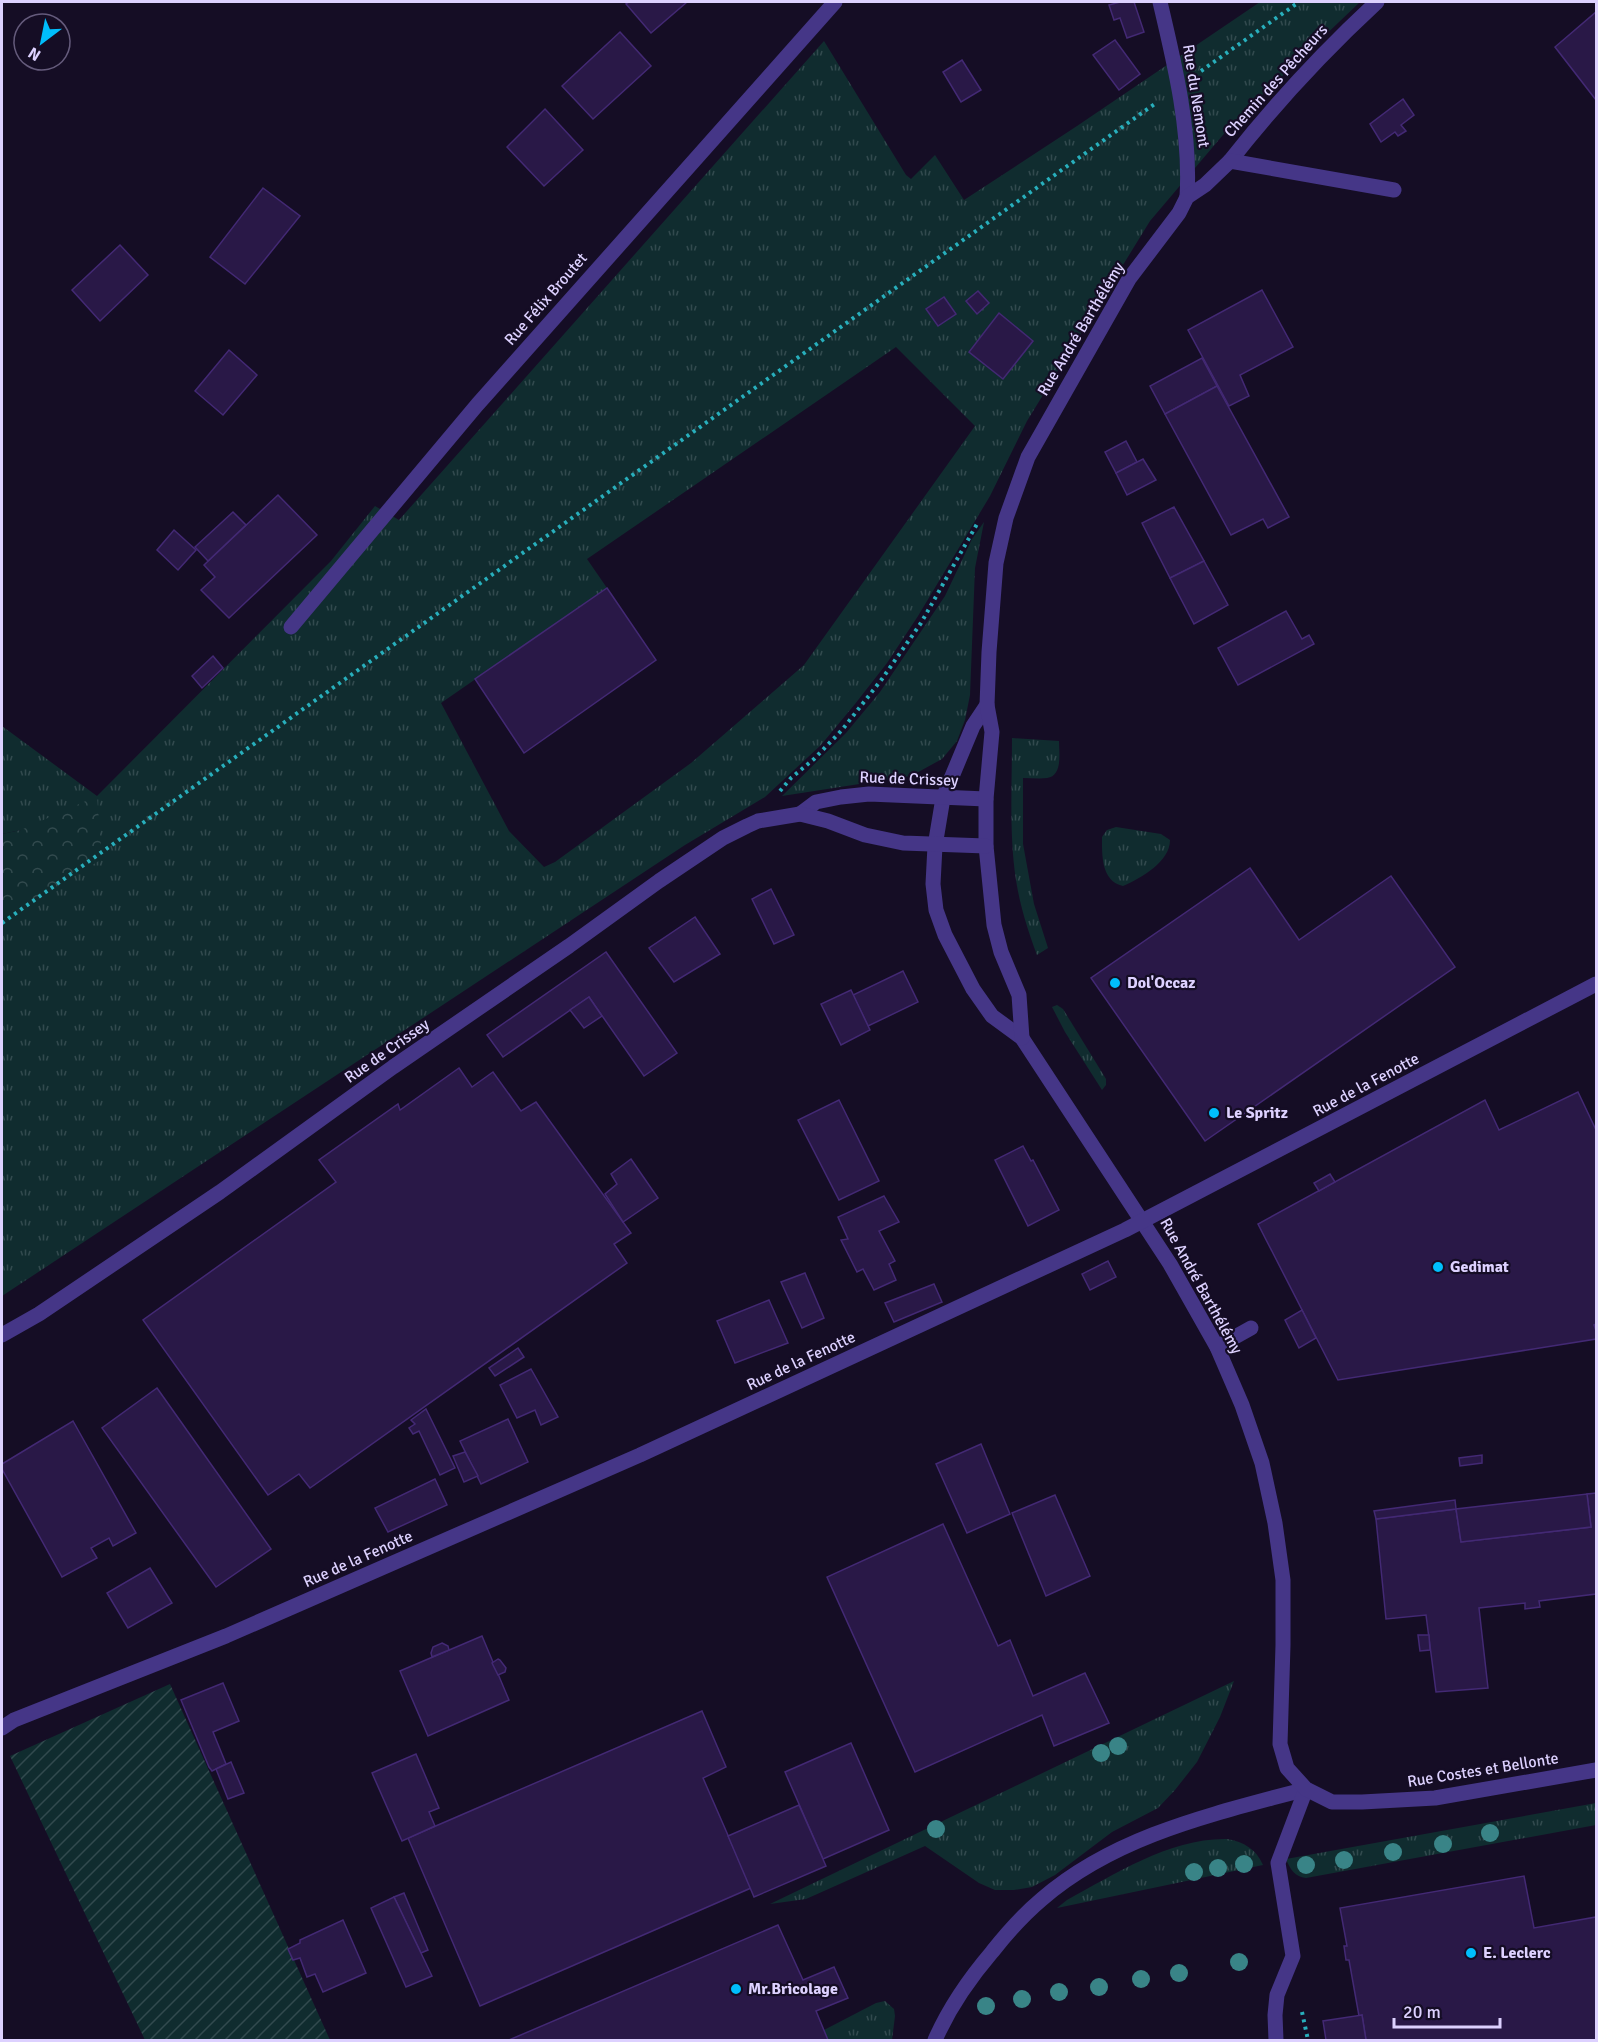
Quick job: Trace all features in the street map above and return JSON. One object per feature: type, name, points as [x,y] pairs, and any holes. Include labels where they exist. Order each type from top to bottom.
[{"type":"street","name":"Rue Félix Broutet","points":[[291,627],[477,405],[835,2]]},
{"type":"street","name":"Rue du Nemont","points":[[1160,2],[1172,52],[1186,135],[1189,167],[1186,197]]},
{"type":"street","name":"Chemin des Pêcheurs","points":[[1230,161],[1258,125],[1351,26],[1377,2]]},
{"type":"street","points":[[1230,161],[1394,190]]},
{"type":"street","name":"Rue André Barthélémy","points":[[1022,1038],[1019,995],[1001,952],[994,925],[986,846],[986,799],[992,732],[987,705],[996,563],[1017,482],[1041,430],[1129,279],[1179,213],[1186,197],[1205,185],[1230,161]]},
{"type":"street","name":"Rue André Barthélémy","points":[[987,705],[973,726],[943,798],[935,846],[933,884],[936,910],[955,957],[973,989],[992,1016],[1022,1038],[1144,1221],[1216,1347],[1242,1405],[1262,1463],[1275,1523],[1283,1580],[1284,1645],[1280,1744],[1287,1768],[1306,1789]]},
{"type":"street","name":"Rue de Crissey","points":[[800,814],[816,802],[841,796],[868,794],[986,799]]},
{"type":"street","name":"Rue de Crissey","points":[[2,1335],[39,1314],[220,1192],[393,1067],[723,838],[758,821],[800,814],[828,821],[865,835],[903,843],[935,846],[986,846]]},
{"type":"street","name":"Rue de la Fenotte","points":[[2,1728],[14,1720],[226,1636],[640,1455],[1144,1221],[1596,984]]},
{"type":"street","points":[[1216,1347],[1251,1328]]},
{"type":"street","name":"Rue Costes et Bellonte","points":[[1306,1789],[1332,1802],[1436,1798],[1596,1770]]},
{"type":"street","points":[[935,2040],[959,1995],[981,1965],[1019,1920],[1042,1898],[1064,1882],[1126,1846],[1154,1834],[1193,1820],[1306,1789]]},
{"type":"street","points":[[1276,2040],[1277,1995],[1293,1956],[1278,1863],[1306,1789]]},
{"type":"path","points":[[2,923],[1299,2]]},
{"type":"path","points":[[758,821],[771,800],[842,730],[882,679],[921,623],[979,521]]},
{"type":"green space","points":[[1260,2],[1360,2],[1234,122],[1150,221],[1027,421],[990,496],[918,616],[887,663],[821,745],[765,797],[685,845],[2,1296],[2,920],[102,858],[21,830],[2,834],[2,726],[97,796],[331,561],[375,506],[399,520],[824,41],[906,175],[911,179],[935,155],[964,200]],"holes":[[[896,347],[975,426],[804,665],[691,763],[555,862],[544,867],[509,831],[441,703],[607,588],[587,559]]]},
{"type":"green space","points":[[984,522],[975,568],[970,695],[965,720],[957,741],[942,759],[911,776],[782,796],[846,733],[880,692],[945,596],[972,539]]},
{"type":"green space","points":[[1012,738],[1059,741],[1059,763],[1056,773],[1047,778],[1023,778],[1023,844],[1034,904],[1048,948],[1037,955],[1022,909],[1014,863],[1011,809]]},
{"type":"green space","points":[[97,796],[102,859],[2,920],[2,834],[21,830]]},
{"type":"green space","points":[[1116,827],[1161,834],[1170,840],[1169,848],[1160,862],[1146,874],[1123,886],[1110,879],[1103,859],[1102,837],[1107,830]]},
{"type":"green space","points":[[1057,1005],[1063,1009],[1106,1079],[1106,1085],[1102,1090],[1065,1032],[1052,1007]]},
{"type":"green space","points":[[1234,1681],[1220,1717],[1197,1762],[1158,1808],[1112,1832],[1055,1875],[1032,1887],[995,1890],[979,1883],[925,1846],[806,1899],[770,1904]]},
{"type":"green space","points":[[170,1684],[330,2040],[145,2040],[10,1756]]},
{"type":"green space","points":[[1596,1803],[1596,1825],[1306,1878],[1293,1872],[1286,1859]]},
{"type":"green space","points":[[1227,1839],[1249,1847],[1263,1865],[1057,1908],[1104,1879],[1144,1859],[1185,1844]]},
{"type":"green space","points":[[885,2001],[894,2009],[892,2040],[828,2040],[824,2030],[876,2003]]},
{"type":"building","points":[[629,2],[687,2],[651,33],[626,4]]},
{"type":"building","points":[[1134,2],[1144,32],[1127,38],[1120,18],[1114,20],[1109,5]]},
{"type":"building","points":[[1596,12],[1596,100],[1555,47]]},
{"type":"building","points":[[620,32],[651,66],[593,119],[562,86]]},
{"type":"building","points":[[1115,40],[1140,74],[1119,90],[1093,55]]},
{"type":"building","points":[[962,60],[981,90],[961,102],[943,72]]},
{"type":"building","points":[[1403,99],[1414,115],[1401,125],[1406,131],[1398,136],[1395,132],[1381,142],[1370,124]]},
{"type":"building","points":[[545,109],[583,150],[544,186],[507,147]]},
{"type":"building","points":[[263,188],[300,216],[245,284],[210,257]]},
{"type":"building","points":[[120,245],[148,275],[100,321],[72,290]]},
{"type":"building","points":[[1262,290],[1293,347],[1240,375],[1249,396],[1229,406],[1188,330]]},
{"type":"building","points":[[978,291],[989,303],[977,314],[966,301]]},
{"type":"building","points":[[944,297],[956,314],[938,326],[926,309]]},
{"type":"building","points":[[999,313],[1033,341],[1003,379],[969,352]]},
{"type":"building","points":[[229,350],[257,375],[223,415],[195,391]]},
{"type":"building","points":[[1202,358],[1217,386],[1165,414],[1150,386]]},
{"type":"building","points":[[1217,386],[1289,517],[1268,528],[1263,519],[1231,535],[1165,414]]},
{"type":"building","points":[[1126,441],[1137,462],[1116,473],[1105,452]]},
{"type":"building","points":[[1143,459],[1156,480],[1127,495],[1116,473]]},
{"type":"building","points":[[278,495],[317,535],[229,618],[201,590],[215,577],[204,565]]},
{"type":"building","points":[[1174,507],[1204,561],[1170,578],[1142,523]]},
{"type":"building","points":[[233,512],[246,525],[208,561],[195,547]]},
{"type":"building","points":[[174,530],[196,550],[178,570],[157,550]]},
{"type":"building","points":[[1204,561],[1228,605],[1194,624],[1170,578]]},
{"type":"building","points":[[607,588],[656,660],[524,753],[475,679]]},
{"type":"building","points":[[1286,611],[1302,639],[1309,635],[1314,644],[1238,685],[1218,648]]},
{"type":"building","points":[[213,656],[223,668],[202,688],[192,676]]},
{"type":"building","points":[[1250,868],[1299,940],[1391,876],[1455,967],[1205,1141],[1091,978]]},
{"type":"building","points":[[771,889],[794,935],[774,944],[752,899]]},
{"type":"building","points":[[695,917],[720,954],[674,982],[649,948]]},
{"type":"building","points":[[606,952],[677,1053],[644,1076],[589,997],[503,1057],[487,1035]]},
{"type":"building","points":[[903,971],[918,1002],[868,1026],[853,995]]},
{"type":"building","points":[[851,990],[870,1030],[841,1045],[821,1004]]},
{"type":"building","points":[[589,997],[602,1016],[584,1028],[570,1010]]},
{"type":"building","points":[[459,1068],[472,1087],[493,1072],[521,1111],[536,1102],[631,1233],[614,1244],[627,1263],[310,1488],[299,1474],[268,1495],[143,1320],[336,1182],[319,1160],[398,1104],[400,1110]]},
{"type":"building","name":"Gedimat","points":[[1578,1092],[1596,1130],[1596,1324],[1594,1325],[1596,1339],[1338,1380],[1258,1224],[1485,1100],[1499,1130]]},
{"type":"building","points":[[839,1100],[879,1181],[839,1200],[798,1120]]},
{"type":"building","points":[[1023,1146],[1031,1161],[1033,1160],[1059,1210],[1028,1226],[995,1160]]},
{"type":"building","points":[[631,1159],[658,1198],[623,1222],[605,1194],[617,1184],[611,1174]]},
{"type":"building","points":[[1330,1174],[1335,1182],[1319,1191],[1314,1183]]},
{"type":"building","points":[[884,1196],[899,1222],[879,1231],[895,1261],[889,1264],[896,1280],[874,1290],[863,1269],[857,1272],[841,1240],[848,1239],[838,1217]]},
{"type":"building","points":[[1108,1261],[1116,1277],[1090,1290],[1082,1274]]},
{"type":"building","points":[[805,1273],[824,1318],[802,1328],[781,1282]]},
{"type":"building","points":[[934,1284],[942,1302],[894,1322],[885,1303]]},
{"type":"building","points":[[769,1300],[788,1343],[735,1363],[717,1321]]},
{"type":"building","points":[[1302,1310],[1316,1338],[1299,1348],[1285,1320]]},
{"type":"building","points":[[518,1348],[524,1357],[495,1376],[489,1368]]},
{"type":"building","points":[[531,1369],[558,1417],[541,1425],[535,1410],[517,1418],[500,1385]]},
{"type":"building","points":[[157,1388],[271,1549],[216,1587],[102,1428]]},
{"type":"building","points":[[426,1409],[455,1468],[440,1475],[419,1431],[413,1434],[409,1428],[415,1424],[411,1420]]},
{"type":"building","points":[[508,1419],[528,1462],[481,1484],[460,1441]]},
{"type":"building","points":[[73,1421],[136,1533],[113,1546],[109,1538],[91,1548],[97,1558],[62,1577],[2,1469],[2,1464]]},
{"type":"building","points":[[981,1444],[1010,1514],[967,1533],[936,1464]]},
{"type":"building","points":[[465,1452],[478,1476],[464,1482],[453,1456]]},
{"type":"building","points":[[1482,1455],[1482,1463],[1460,1466],[1459,1458]]},
{"type":"building","points":[[435,1479],[447,1505],[388,1532],[375,1508]]},
{"type":"building","points":[[1596,1493],[1596,1594],[1539,1601],[1540,1607],[1525,1609],[1525,1603],[1479,1608],[1488,1688],[1436,1692],[1426,1615],[1386,1619],[1376,1519],[1456,1509],[1461,1542],[1591,1527],[1587,1494]]},
{"type":"building","points":[[1587,1494],[1591,1527],[1461,1542],[1456,1509]]},
{"type":"building","points":[[1055,1495],[1090,1576],[1046,1596],[1012,1513]]},
{"type":"building","points":[[1455,1500],[1456,1509],[1376,1519],[1374,1511]]},
{"type":"building","points":[[943,1524],[998,1646],[1010,1640],[1033,1696],[1085,1673],[1109,1723],[1054,1746],[1042,1715],[915,1772],[827,1577]]},
{"type":"building","points":[[150,1568],[172,1603],[128,1628],[107,1593]]},
{"type":"building","points":[[1418,1635],[1429,1635],[1430,1650],[1420,1651]]},
{"type":"building","points":[[482,1636],[509,1700],[428,1736],[400,1671]]},
{"type":"building","points":[[442,1643],[448,1646],[449,1650],[432,1657],[433,1647]]},
{"type":"building","points":[[498,1659],[506,1668],[505,1672],[498,1675],[492,1663]]},
{"type":"building","points":[[223,1683],[239,1721],[213,1732],[226,1764],[212,1771],[181,1700]]},
{"type":"building","points":[[702,1711],[726,1767],[703,1778],[751,1888],[480,2006],[408,1838]]},
{"type":"building","points":[[851,1743],[889,1830],[823,1859],[785,1772]]},
{"type":"building","points":[[416,1754],[439,1808],[429,1812],[435,1826],[402,1841],[372,1773]]},
{"type":"building","points":[[231,1762],[244,1793],[228,1799],[216,1769]]},
{"type":"building","points":[[799,1805],[826,1866],[754,1897],[728,1836]]},
{"type":"building","name":"E. Leclerc","points":[[1524,1876],[1534,1928],[1596,1917],[1596,2040],[1366,2040],[1362,2015],[1359,2016],[1349,1960],[1346,1960],[1344,1946],[1347,1946],[1340,1908]]},
{"type":"building","points":[[404,1893],[428,1950],[421,1953],[394,1897]]},
{"type":"building","points":[[394,1897],[432,1976],[406,1987],[371,1908]]},
{"type":"building","points":[[343,1920],[366,1973],[323,1992],[315,1974],[307,1977],[300,1958],[293,1960],[288,1949],[300,1943],[300,1940]]},
{"type":"building","name":"Mr.Bricolage","points":[[778,1925],[803,1980],[834,1967],[848,1998],[816,2011],[828,2040],[509,2040]]},
{"type":"building","points":[[1362,2015],[1366,2040],[1326,2040],[1323,2021]]},
{"type":"place","name":"Dol'Occaz","points":[[1115,983]]},
{"type":"place","name":"Le Spritz","points":[[1214,1113]]},
{"type":"place","name":"Gedimat","points":[[1438,1267]]},
{"type":"place","name":"E. Leclerc","points":[[1471,1953]]},
{"type":"place","name":"Mr.Bricolage","points":[[736,1989]]}]
